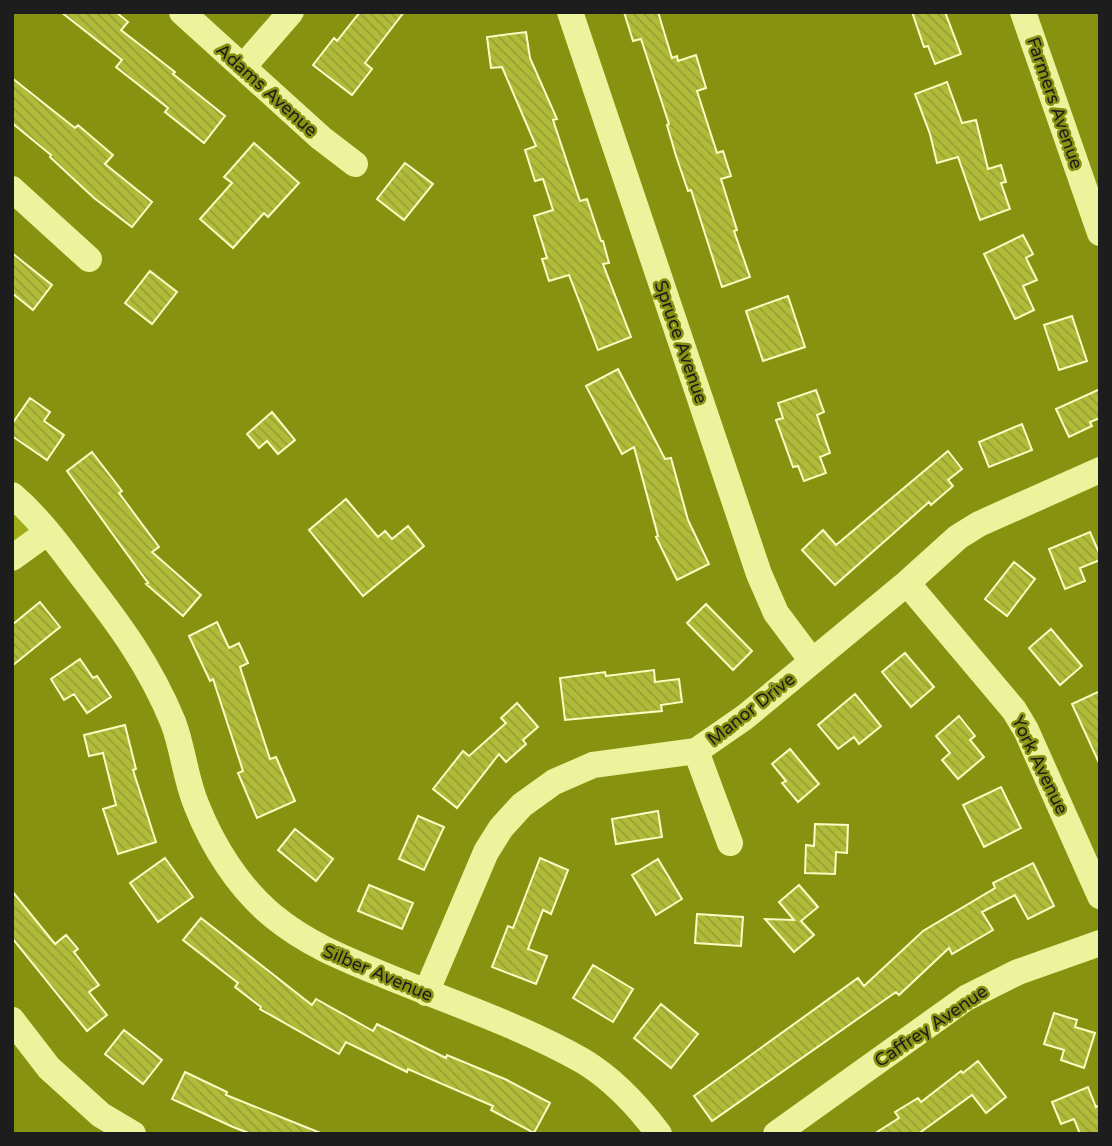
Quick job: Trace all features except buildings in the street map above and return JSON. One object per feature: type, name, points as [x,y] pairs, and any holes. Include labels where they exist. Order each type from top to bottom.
[{"type":"street","name":"Adams Avenue","points":[[182,12],[321,138],[355,164]]},
{"type":"street","points":[[243,67],[291,12]]},
{"type":"street","name":"Spruce Avenue","points":[[570,12],[759,574],[776,613],[812,661]]},
{"type":"street","name":"Farmers Avenue","points":[[1023,12],[1100,233]]},
{"type":"street","points":[[12,189],[89,259]]},
{"type":"street","name":"Manor Drive","points":[[426,993],[486,852],[501,828],[522,805],[554,782],[593,765],[696,751],[746,717],[958,537],[979,524],[1100,470]]},
{"type":"street","name":"Silber Avenue","points":[[12,495],[48,532],[126,633],[150,671],[174,725],[195,803],[225,862],[244,887],[272,915],[317,947],[530,1035],[584,1062],[641,1110],[659,1134]]},
{"type":"street","points":[[12,558],[48,532]]},
{"type":"street","name":"York Avenue","points":[[907,583],[1014,710],[1026,730],[1100,896]]},
{"type":"street","points":[[696,751],[730,843]]},
{"type":"street","name":"Caffrey Avenue","points":[[775,1134],[965,998],[1018,972],[1100,943]]},
{"type":"street","points":[[12,1020],[49,1068],[101,1115],[133,1134]]},
{"type":"green space","points":[[12,495],[48,532],[12,558]]}]
